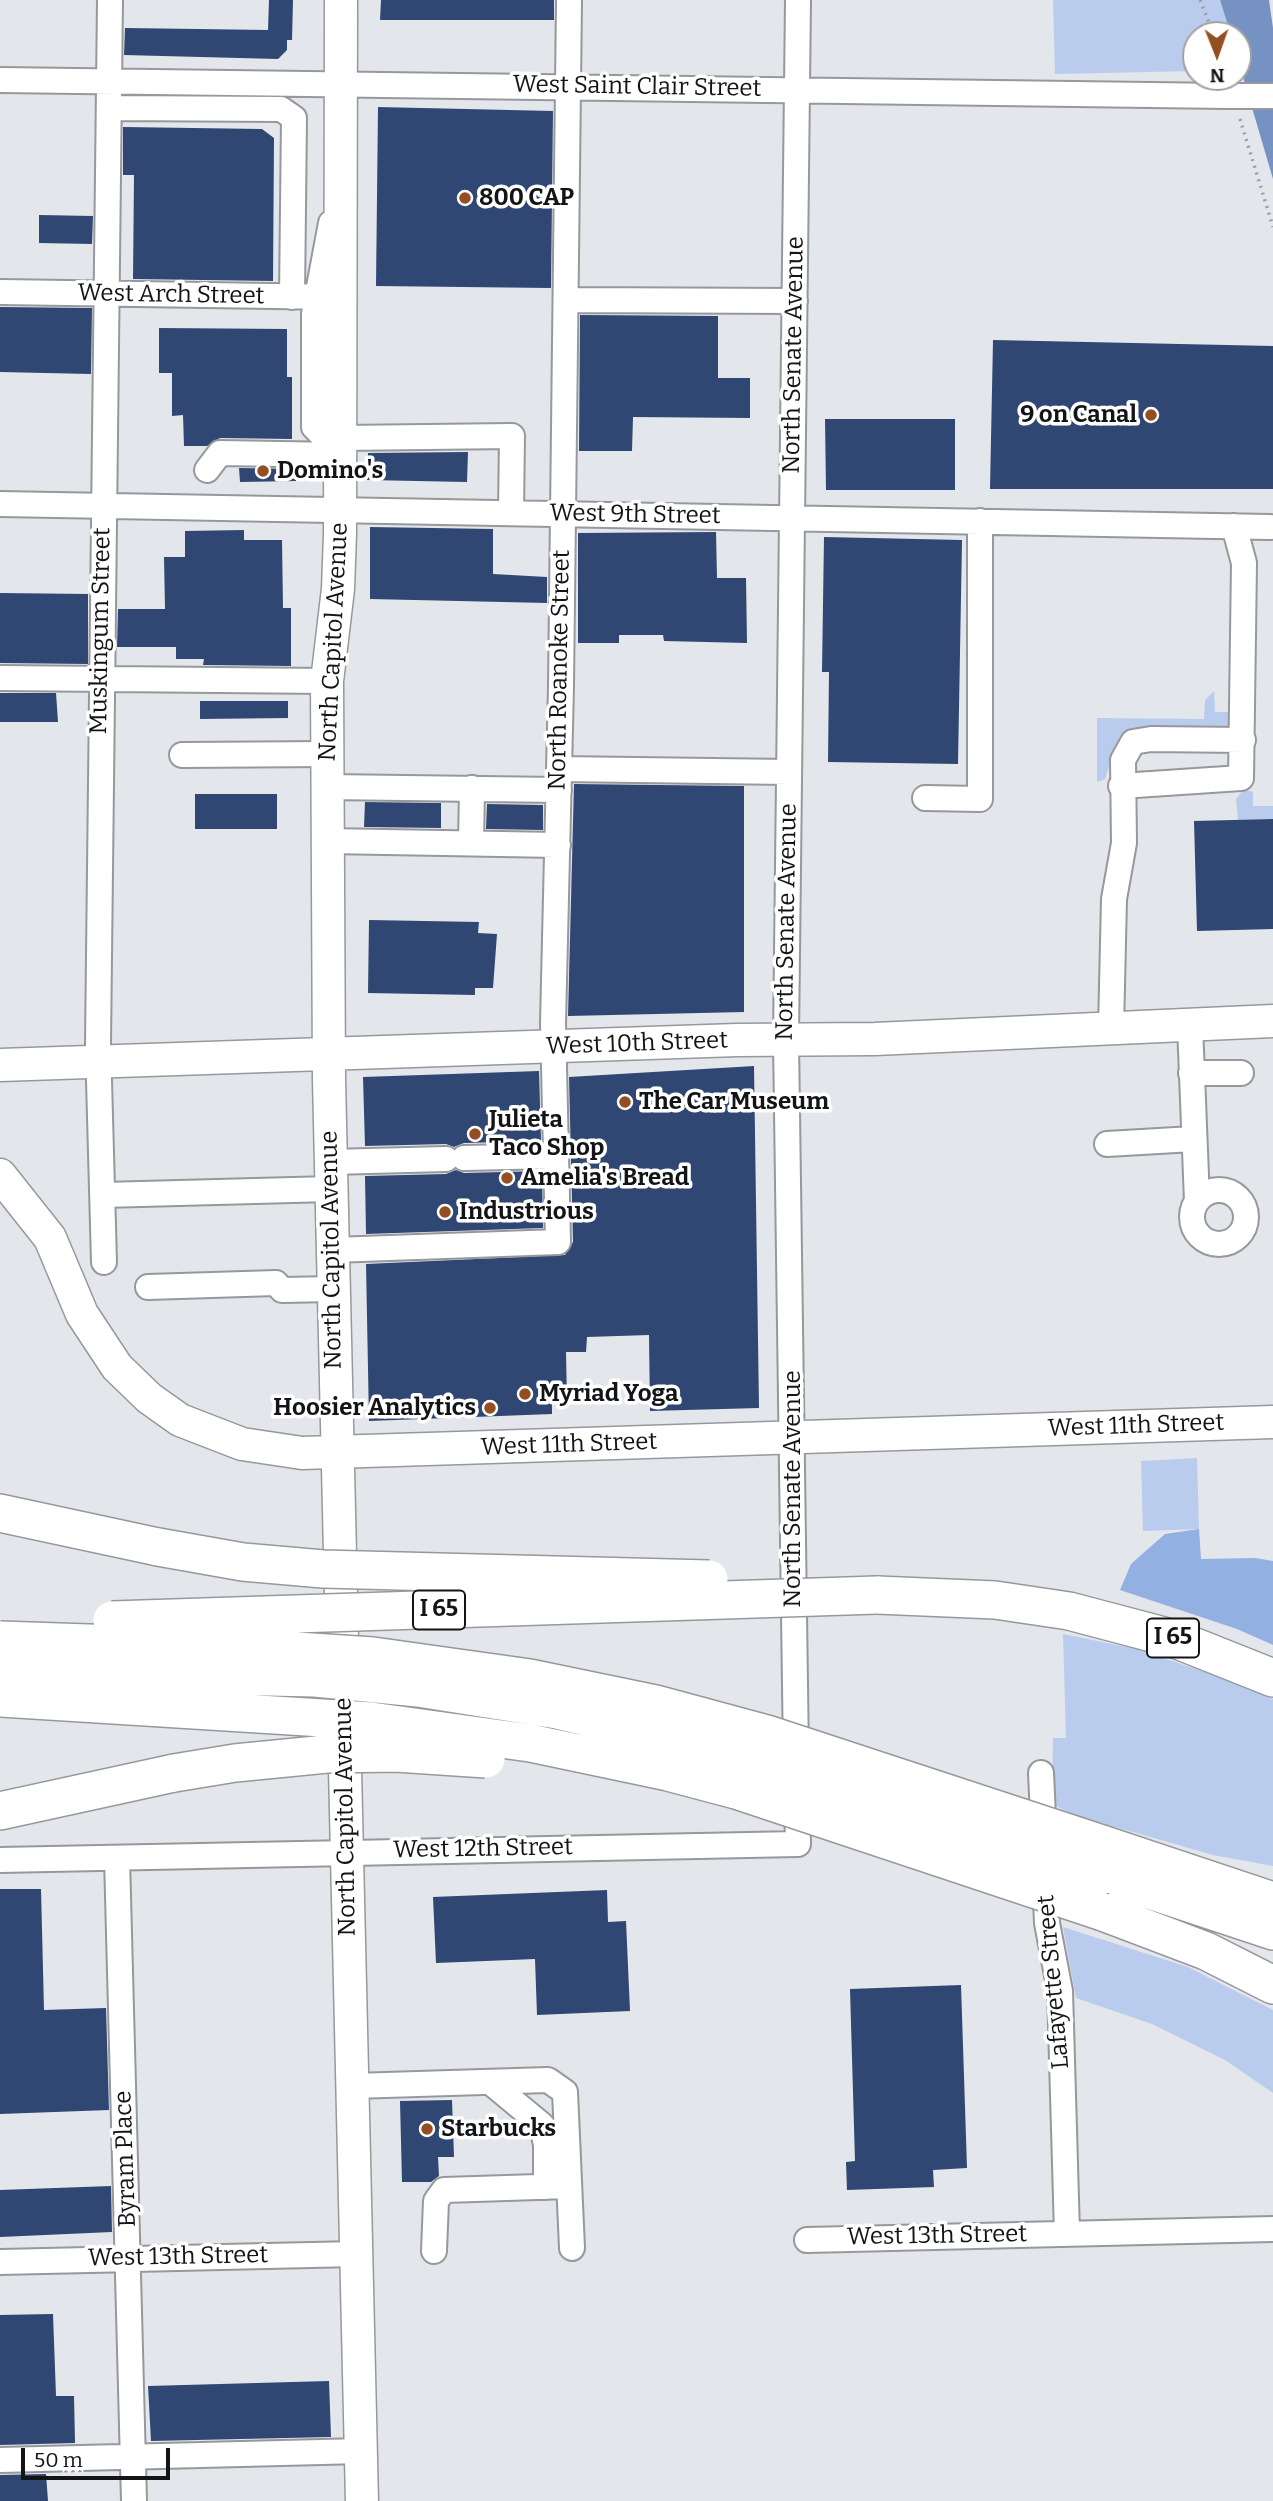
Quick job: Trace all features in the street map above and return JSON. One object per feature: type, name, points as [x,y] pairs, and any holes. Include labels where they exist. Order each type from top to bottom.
[{"type":"highway","points":[[0,1513],[243,1562],[310,1568],[732,1580],[877,1595]]},
{"type":"highway","name":"I 65","points":[[0,1622],[267,1617],[877,1595],[995,1600],[1069,1611],[1175,1639],[1273,1678]]},
{"type":"highway","points":[[0,1640],[267,1649],[373,1656],[530,1678],[656,1704],[757,1731],[1103,1859],[1273,1931]]},
{"type":"highway","points":[[0,1671],[315,1678],[418,1688],[557,1710],[732,1752],[1103,1859],[1150,1860],[1273,1900]]},
{"type":"highway","points":[[0,1698],[371,1721],[530,1743],[668,1772],[821,1817],[1103,1912],[1206,1951],[1273,1985]]},
{"type":"highway","points":[[0,1811],[174,1773],[263,1760],[363,1753],[668,1772]]},
{"type":"main road","name":"North Capitol Avenue","points":[[341,0],[339,184],[317,297],[341,446],[338,589],[327,681],[329,1054],[362,2501]]},
{"type":"main road","name":"West 10th Street","points":[[0,1065],[1111,1029],[1273,1021]]},
{"type":"main road","name":"West 11th Street","points":[[0,1175],[50,1238],[90,1330],[117,1367],[149,1398],[197,1429],[242,1444],[279,1451],[337,1451],[1273,1422]]},
{"type":"street","name":"Muskingum Street","points":[[104,1262],[99,1062],[110,0]]},
{"type":"street","name":"North Roanoke Street","points":[[333,1272],[558,1242],[554,1047],[567,300],[569,0]]},
{"type":"street","name":"North Senate Avenue","points":[[798,0],[786,1040],[798,1844]]},
{"type":"street","name":"West Saint Clair Street","points":[[0,80],[797,89],[1232,104],[1273,96]]},
{"type":"street","points":[[109,108],[281,109],[294,118],[317,297]]},
{"type":"street","name":"West Arch Street","points":[[0,292],[317,297]]},
{"type":"street","points":[[567,300],[795,301]]},
{"type":"street","points":[[206,470],[220,453],[512,436],[511,513]]},
{"type":"street","name":"West 9th Street","points":[[0,504],[1269,527]]},
{"type":"street","points":[[925,798],[980,799],[980,522]]},
{"type":"street","points":[[1121,786],[1241,778],[1244,562],[1234,526]]},
{"type":"street","points":[[0,678],[327,681]]},
{"type":"street","points":[[1111,1029],[1113,919],[1124,844],[1121,786],[1123,760],[1133,742],[1151,739],[1242,740]]},
{"type":"street","points":[[182,755],[327,754]]},
{"type":"street","points":[[327,787],[472,788],[559,780],[789,772]]},
{"type":"street","points":[[471,843],[472,788]]},
{"type":"street","points":[[327,841],[558,845]]},
{"type":"street","points":[[1190,1025],[1197,1200]]},
{"type":"street","points":[[1191,1073],[1241,1073]]},
{"type":"street","points":[[1107,1149],[1193,1145]]},
{"type":"street","points":[[103,1195],[331,1176],[455,1158],[556,1156]]},
{"type":"street","points":[[148,1287],[276,1283],[282,1290],[333,1272]]},
{"type":"street","name":"Lafayette Street","points":[[1041,1773],[1047,1923],[1060,1991],[1067,2233]]},
{"type":"street","name":"West 12th Street","points":[[0,1860],[798,1844]]},
{"type":"street","name":"Byram Place","points":[[117,1858],[134,2501]]},
{"type":"street","points":[[1150,1860],[1273,1880]]},
{"type":"street","points":[[353,2086],[548,2080],[565,2092],[558,2186]]},
{"type":"street","points":[[490,2082],[542,2125],[572,2248]]},
{"type":"street","points":[[434,2251],[436,2201],[444,2190],[558,2186]]},
{"type":"street","name":"West 13th Street","points":[[807,2239],[1273,2229]]},
{"type":"street","name":"West 13th Street","points":[[0,2262],[356,2254]]},
{"type":"street","points":[[0,2460],[362,2451]]},
{"type":"path","points":[[1199,0],[1208,21]]},
{"type":"path","points":[[1232,104],[1273,227]]},
{"type":"shaded area","points":[[1053,0],[1220,0],[1227,21],[1182,21],[1182,71],[1055,74]]},
{"type":"shaded area","points":[[1220,0],[1269,0],[1273,28],[1273,179],[1247,91],[1252,91],[1252,21],[1227,21]]},
{"type":"shaded area","points":[[1214,691],[1215,712],[1230,712],[1230,726],[1210,728],[1111,761],[1105,779],[1097,782],[1097,718],[1204,719],[1205,700]]},
{"type":"shaded area","points":[[1244,789],[1253,792],[1253,806],[1273,806],[1273,819],[1238,820],[1236,799]]},
{"type":"shaded area","points":[[1197,1458],[1199,1529],[1143,1531],[1141,1461]]},
{"type":"shaded area","points":[[1199,1529],[1201,1559],[1255,1558],[1273,1561],[1273,1645],[1237,1629],[1120,1590],[1131,1564],[1165,1534]]},
{"type":"shaded area","points":[[1063,1634],[1137,1649],[1234,1682],[1273,1699],[1273,1866],[1213,1855],[1070,1814],[1052,1803],[1053,1738],[1066,1738]]},
{"type":"shaded area","points":[[1063,1927],[1188,1967],[1273,2010],[1273,2093],[1225,2060],[1152,2024],[1076,1998]]},
{"type":"building","points":[[269,0],[293,0],[292,40],[287,40],[287,50],[278,59],[124,55],[125,28],[268,30]]},
{"type":"building","points":[[381,0],[554,0],[554,20],[380,20]]},
{"type":"building","name":"800 CAP","points":[[378,107],[553,111],[551,288],[376,286]]},
{"type":"building","points":[[123,127],[262,129],[274,138],[273,281],[133,279],[134,175],[123,175]]},
{"type":"building","points":[[39,215],[93,216],[92,244],[39,243]]},
{"type":"building","points":[[0,307],[92,308],[91,374],[0,372]]},
{"type":"building","points":[[580,315],[718,316],[718,378],[750,378],[750,418],[633,417],[632,451],[579,451]]},
{"type":"building","points":[[159,328],[287,329],[287,377],[292,377],[292,439],[220,438],[207,446],[184,446],[183,415],[172,416],[172,373],[159,373]]},
{"type":"building","name":"9 on Canal","points":[[993,340],[1273,346],[1273,489],[990,489]]},
{"type":"building","points":[[825,419],[955,419],[955,490],[826,490]]},
{"type":"building","points":[[468,452],[467,482],[367,480],[368,453]]},
{"type":"building","points":[[239,468],[296,469],[296,481],[240,482]]},
{"type":"building","points":[[370,527],[493,529],[493,574],[547,577],[547,603],[370,599]]},
{"type":"building","points":[[244,530],[244,540],[282,540],[283,608],[291,608],[291,666],[203,665],[204,659],[176,659],[176,647],[117,647],[118,609],[165,609],[164,557],[185,557],[185,531]]},
{"type":"building","points":[[716,532],[717,578],[746,578],[747,643],[664,641],[663,635],[619,635],[619,643],[578,643],[578,533]]},
{"type":"building","points":[[824,537],[962,540],[958,764],[828,762],[829,672],[822,672]]},
{"type":"building","points":[[0,593],[88,594],[88,664],[0,663]]},
{"type":"building","points":[[0,693],[56,693],[58,722],[0,722]]},
{"type":"building","points":[[200,701],[288,701],[288,718],[200,719]]},
{"type":"building","points":[[574,784],[744,786],[744,1012],[568,1016]]},
{"type":"building","points":[[195,794],[277,794],[277,829],[195,829]]},
{"type":"building","points":[[365,802],[441,803],[441,828],[364,827]]},
{"type":"building","points":[[487,804],[543,805],[543,830],[486,829]]},
{"type":"building","points":[[1273,819],[1273,929],[1197,931],[1194,821]]},
{"type":"building","points":[[369,920],[479,922],[478,933],[497,934],[493,988],[475,988],[475,995],[368,993]]},
{"type":"building","points":[[754,1066],[759,1408],[650,1411],[649,1335],[587,1337],[586,1352],[566,1352],[567,1402],[552,1402],[552,1414],[369,1421],[366,1264],[565,1255],[573,1242],[569,1077]]},
{"type":"building","points":[[539,1071],[541,1141],[464,1143],[454,1147],[446,1144],[365,1146],[363,1077]]},
{"type":"building","points":[[456,1170],[464,1173],[542,1171],[543,1228],[366,1234],[365,1176],[446,1174]]},
{"type":"building","points":[[0,1889],[41,1889],[44,2010],[106,2008],[109,2110],[0,2114]]},
{"type":"building","points":[[607,1890],[608,1922],[626,1921],[630,2011],[537,2015],[535,1959],[436,1963],[433,1897]]},
{"type":"building","points":[[961,1985],[967,2168],[933,2170],[934,2187],[847,2190],[846,2162],[855,2161],[850,1989]]},
{"type":"building","name":"Starbucks","points":[[452,2100],[454,2157],[438,2157],[439,2176],[431,2182],[402,2182],[400,2101]]},
{"type":"building","points":[[111,2186],[112,2232],[0,2237],[0,2190]]},
{"type":"building","points":[[53,2314],[56,2396],[74,2396],[75,2443],[0,2445],[0,2315]]},
{"type":"building","points":[[329,2381],[331,2437],[151,2441],[148,2386]]},
{"type":"building","points":[[46,2474],[48,2501],[0,2501],[0,2475]]},
{"type":"place","name":"800 CAP","points":[[465,198]]},
{"type":"place","name":"9 on Canal","points":[[1151,415]]},
{"type":"place","name":"Domino's","points":[[263,471]]},
{"type":"place","name":"The Car Museum","points":[[625,1102]]},
{"type":"place","name":"Julieta Taco Shop","points":[[475,1134]]},
{"type":"place","name":"Amelia's Bread","points":[[507,1178]]},
{"type":"place","name":"Industrious","points":[[445,1212]]},
{"type":"place","name":"Myriad Yoga","points":[[525,1394]]},
{"type":"place","name":"Hoosier Analytics","points":[[490,1408]]},
{"type":"place","name":"Starbucks","points":[[427,2129]]}]
